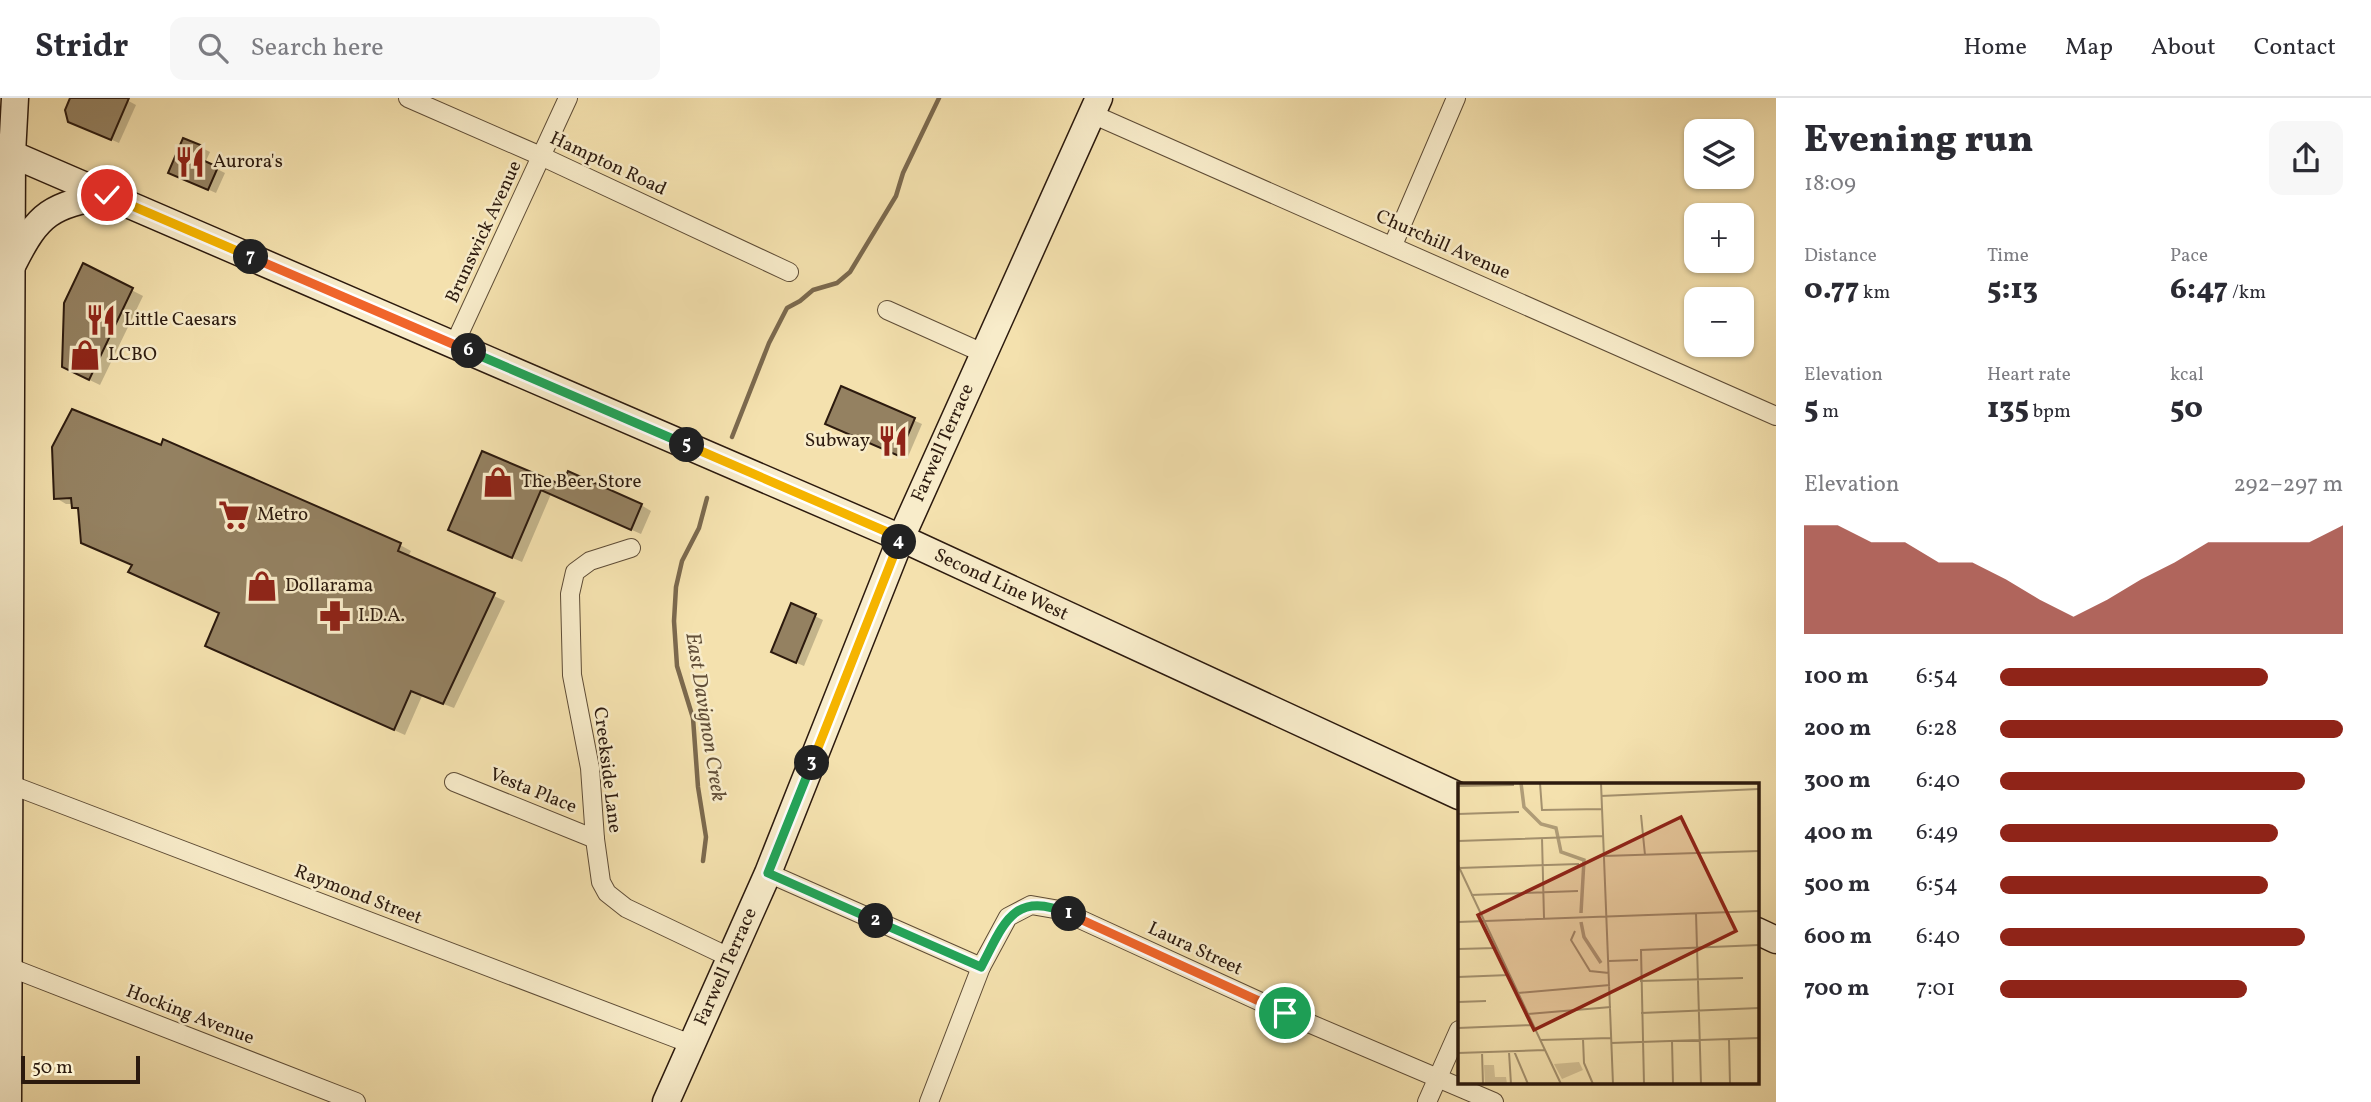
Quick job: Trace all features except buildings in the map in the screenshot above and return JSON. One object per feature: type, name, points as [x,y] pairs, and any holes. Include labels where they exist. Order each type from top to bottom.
[{"type":"street","points":[[8,1102],[4,1066],[9,967],[5,389],[11,267],[6,151],[15,98]]},
{"type":"street","name":"Hampton Road","points":[[408,98],[543,157],[789,272]]},
{"type":"street","name":"Brunswick Avenue","points":[[454,345],[568,98]]},
{"type":"street","points":[[1393,245],[1456,98]]},
{"type":"street","name":"Churchill Avenue","points":[[1095,106],[1393,245],[1776,416]]},
{"type":"street","name":"Farwell Terrace","points":[[666,1102],[768,873],[901,538],[1095,106]]},
{"type":"street","name":"Second Line West","points":[[6,151],[901,538],[1458,796]]},
{"type":"street","points":[[11,267],[27,234],[47,215],[68,203],[107,195]]},
{"type":"street","points":[[887,310],[983,353]]},
{"type":"street","name":"Creekside Lane","points":[[631,548],[590,561],[576,572],[570,594],[572,675],[590,768],[601,882],[607,893],[626,908],[731,958]]},
{"type":"street","name":"Vesta Place","points":[[454,782],[595,839]]},
{"type":"street","name":"Raymond Street","points":[[9,784],[691,1044]]},
{"type":"street","points":[[768,873],[981,967]]},
{"type":"street","name":"Laura Street","points":[[929,1102],[981,967],[1008,917],[1031,905],[1060,910],[1285,1013],[1494,1102]]},
{"type":"street","points":[[1758,931],[1776,940]]},
{"type":"street","name":"Hocking Avenue","points":[[9,967],[356,1102]]},
{"type":"street","points":[[1427,1102],[1458,1032]]},
{"type":"waterway","name":"East Davignon Creek","points":[[732,437],[769,343],[787,308],[813,290],[837,283],[850,272],[896,196],[903,173],[939,98]]},
{"type":"waterway","name":"East Davignon Creek","points":[[703,861],[706,837],[698,787],[693,718],[677,666],[674,621],[676,587],[682,561],[699,528],[707,498]]},
{"type":"place","name":"Aurora's","points":[[190,162]]},
{"type":"place","name":"Little Caesars","points":[[101,320]]},
{"type":"place","name":"LCBO","points":[[85,355]]},
{"type":"place","name":"Subway","points":[[893,441]]},
{"type":"place","name":"The Beer Store","points":[[498,482]]},
{"type":"place","name":"Metro","points":[[234,515]]},
{"type":"place","name":"Dollarama","points":[[262,586]]},
{"type":"place","name":"I.D.A.","points":[[335,616]]},
{"type":"route","points":[[107,195],[901,538],[768,873],[981,967],[1008,917],[1031,905],[1060,910],[1285,1013]]}]
